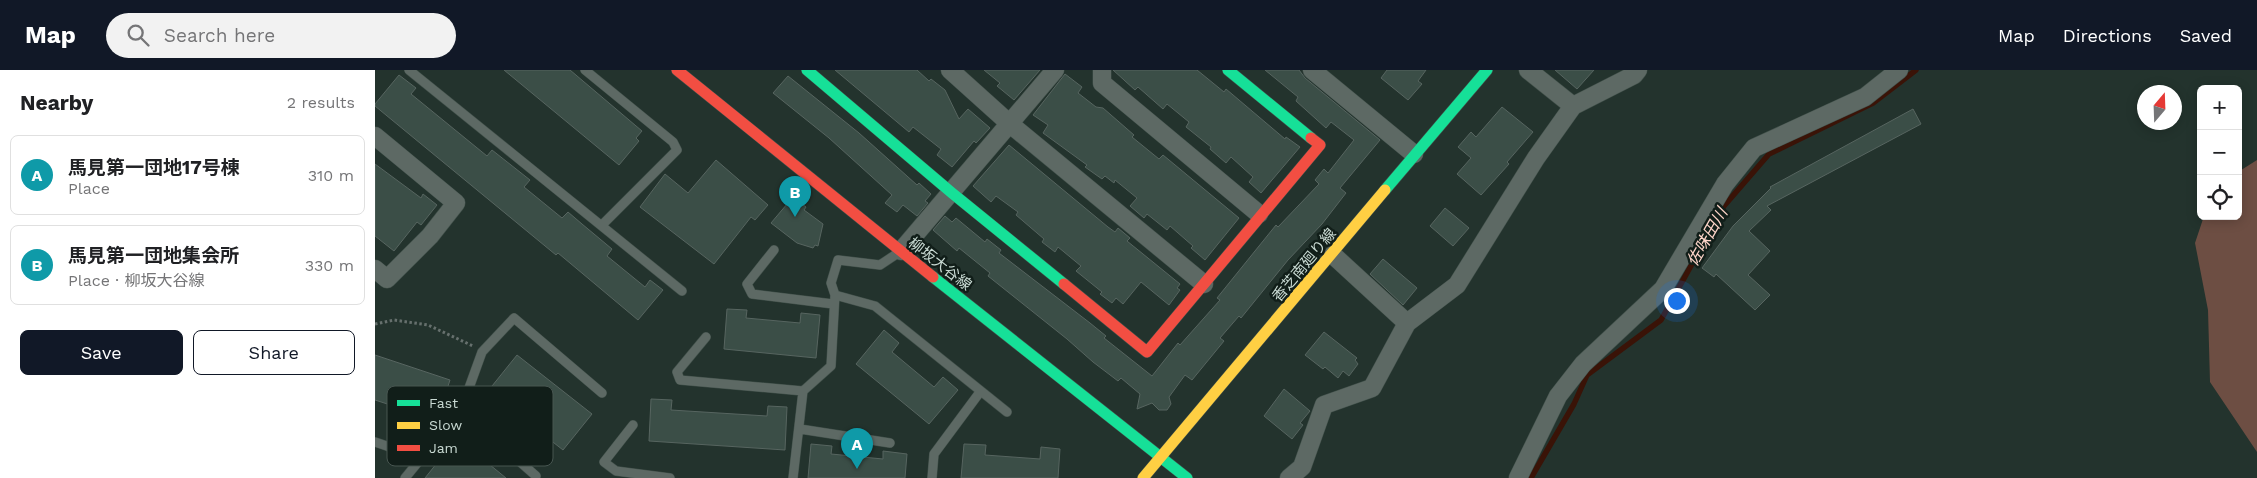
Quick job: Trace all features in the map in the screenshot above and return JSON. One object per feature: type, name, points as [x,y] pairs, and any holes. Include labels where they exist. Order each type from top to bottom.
[{"type":"street","name":"柳坂大谷線","points":[[677,70],[1187,478]]},
{"type":"street","points":[[807,70],[951,193],[1147,352],[1259,214],[1320,145],[1228,70]]},
{"type":"street","points":[[950,70],[1010,124],[1204,284]]},
{"type":"street","points":[[901,251],[1055,70]]},
{"type":"street","points":[[1102,70],[1102,83],[1259,214]]},
{"type":"street","points":[[1312,70],[1415,154]]},
{"type":"street","name":"香芝南廻り線","points":[[1143,478],[1487,70]]},
{"type":"street","points":[[1528,70],[1573,106]]},
{"type":"street","points":[[1289,478],[1302,467],[1324,405],[1372,388],[1407,323],[1457,285],[1536,158],[1573,106],[1634,75],[1638,70]]},
{"type":"street","points":[[1518,478],[1558,396],[1583,364],[1663,288],[1725,184],[1754,148],[1865,97],[1899,70]]},
{"type":"street","points":[[375,136],[457,203],[430,236],[387,279],[375,269]]},
{"type":"street","points":[[1333,254],[1407,323]]},
{"type":"lane","points":[[409,70],[683,291]]},
{"type":"lane","points":[[585,70],[673,142],[677,150],[602,224]]},
{"type":"lane","points":[[774,250],[747,284],[752,294],[834,299],[875,306],[1007,412]]},
{"type":"lane","points":[[793,478],[803,391],[831,366],[834,299],[831,283],[838,260],[880,265],[901,251]]},
{"type":"lane","points":[[470,386],[482,352],[514,318],[602,393]]},
{"type":"lane","points":[[706,337],[677,372],[680,380],[803,391]]},
{"type":"lane","points":[[932,478],[933,454],[980,392]]},
{"type":"lane","points":[[633,425],[604,462],[616,471],[670,478]]},
{"type":"lane","points":[[800,429],[890,443]]},
{"type":"lane","points":[[375,442],[387,446]]},
{"type":"lane","points":[[405,478],[415,466]]},
{"type":"lane","points":[[525,466],[536,476]]},
{"type":"path","points":[[375,324],[394,320],[427,325],[482,352]]},
{"type":"shaded area","points":[[2257,160],[2257,452],[2210,382],[2208,310],[2195,243],[2203,220],[2242,220],[2242,169]]},
{"type":"building","points":[[504,70],[570,70],[642,131],[636,138],[639,141],[619,165]]},
{"type":"building","points":[[835,70],[917,70],[929,81],[931,79],[945,90],[959,119],[968,109],[990,128],[976,143],[974,141],[952,167],[937,155],[941,149],[913,127],[909,132]]},
{"type":"building","points":[[984,70],[1040,70],[1014,100],[997,86],[1000,83]]},
{"type":"building","points":[[1113,70],[1197,70],[1224,92],[1226,89],[1285,139],[1286,137],[1300,147],[1261,193],[1249,182],[1253,177],[1231,157],[1226,163],[1210,149],[1211,147],[1186,127],[1189,122],[1167,104],[1163,109],[1138,87],[1135,90]]},
{"type":"building","points":[[1265,70],[1299,70],[1305,78],[1380,140],[1340,188],[1346,193],[1322,224],[1288,260],[1241,318],[1239,316],[1220,338],[1224,341],[1192,380],[1185,375],[1169,397],[1171,404],[1167,410],[1159,410],[1152,403],[1137,409],[1140,394],[1121,378],[1118,381],[1093,362],[988,276],[990,273],[959,248],[957,251],[933,230],[945,216],[952,222],[956,218],[985,242],[987,239],[1001,250],[999,253],[1090,323],[1106,336],[1104,338],[1152,376],[1178,343],[1180,345],[1220,300],[1217,298],[1276,225],[1278,227],[1319,184],[1315,180],[1324,169],[1328,173],[1354,140],[1331,122],[1326,128],[1296,101],[1298,97]]},
{"type":"building","points":[[1387,70],[1426,70],[1418,81],[1422,84],[1408,100],[1381,78]]},
{"type":"building","points":[[1555,70],[1594,70],[1577,89]]},
{"type":"building","points":[[1065,74],[1082,87],[1078,93],[1096,107],[1103,108],[1134,135],[1132,137],[1159,159],[1163,155],[1239,218],[1205,260],[1191,248],[1193,246],[1170,226],[1167,230],[1147,214],[1144,218],[1130,206],[1137,198],[1115,180],[1114,183],[1105,176],[1102,179],[1085,167],[1087,165],[1043,133],[1048,125],[1033,115]]},
{"type":"building","points":[[399,75],[416,88],[411,94],[487,156],[492,150],[530,180],[524,187],[562,218],[568,212],[612,249],[607,256],[645,287],[650,280],[663,290],[638,320],[375,106]]},
{"type":"building","points":[[788,76],[859,133],[917,185],[919,183],[931,194],[925,201],[928,203],[917,216],[903,205],[897,212],[885,203],[892,195],[829,138],[773,93]]},
{"type":"building","points":[[1502,107],[1533,132],[1507,162],[1509,164],[1481,195],[1457,174],[1471,158],[1458,147],[1471,132],[1476,137]]},
{"type":"building","points":[[1913,109],[1921,124],[1767,206],[1771,210],[1749,231],[1770,251],[1748,275],[1770,295],[1755,310],[1716,274],[1714,277],[1702,268],[1733,226],[1770,187]]},
{"type":"building","points":[[1009,145],[1108,227],[1115,232],[1118,228],[1130,238],[1127,241],[1180,284],[1177,288],[1180,290],[1169,305],[1141,282],[1123,304],[1116,298],[1112,303],[1100,294],[1102,292],[1076,271],[1081,266],[1058,247],[1055,252],[1042,242],[1044,239],[1016,215],[1018,212],[996,196],[991,202],[973,186]]},
{"type":"building","points":[[716,160],[768,205],[755,220],[751,217],[714,264],[640,207],[665,174],[688,193]]},
{"type":"building","points":[[375,164],[421,198],[423,194],[437,205],[421,225],[417,222],[394,251],[375,236]]},
{"type":"building","points":[[793,197],[806,207],[804,210],[823,224],[818,246],[815,245],[813,248],[797,243],[771,223]]},
{"type":"building","points":[[1445,208],[1469,228],[1453,246],[1430,226]]},
{"type":"building","points":[[1383,259],[1417,288],[1403,305],[1370,274]]},
{"type":"building","points":[[727,309],[747,310],[746,318],[800,323],[801,313],[820,315],[816,358],[724,349]]},
{"type":"building","points":[[884,330],[899,343],[892,352],[934,387],[943,377],[958,390],[929,424],[856,364]]},
{"type":"building","points":[[1324,332],[1357,358],[1355,360],[1358,364],[1349,376],[1343,371],[1338,378],[1325,367],[1323,369],[1305,355]]},
{"type":"building","points":[[375,355],[450,380],[448,386],[387,386],[387,404],[375,400]]},
{"type":"building","points":[[517,355],[592,414],[563,450],[553,442],[553,386],[492,386]]},
{"type":"building","points":[[1284,389],[1310,411],[1300,423],[1303,425],[1292,439],[1264,416]]},
{"type":"building","points":[[651,399],[672,400],[671,410],[767,416],[768,406],[787,407],[785,450],[649,441]]},
{"type":"building","points":[[811,444],[832,446],[831,454],[883,459],[883,451],[907,454],[905,478],[808,478]]},
{"type":"building","points":[[964,444],[986,445],[985,455],[1040,459],[1041,447],[1060,449],[1058,478],[961,478]]},
{"type":"building","points":[[435,466],[491,466],[506,478],[425,478]]},
{"type":"waterway","name":"佐味田川","points":[[1531,478],[1574,404],[1587,375],[1661,320],[1724,206],[1769,154],[1873,103],[1916,70]]},
{"type":"traffic: fast","points":[[807,70],[952,193],[1064,284]]},
{"type":"traffic: fast","points":[[1228,70],[1311,138]]},
{"type":"traffic: fast","points":[[1385,190],[1487,70]]},
{"type":"traffic: fast","points":[[933,277],[1187,478]]},
{"type":"traffic: slow","points":[[1143,478],[1385,190]]},
{"type":"traffic: jam","points":[[677,70],[933,277]]},
{"type":"traffic: jam","points":[[1064,284],[1147,352],[1320,145],[1311,138]]},
{"type":"place","name":"馬見第一団地集会所","points":[[795,217]]},
{"type":"place","name":"馬見第一団地17号棟","points":[[857,469]]}]
